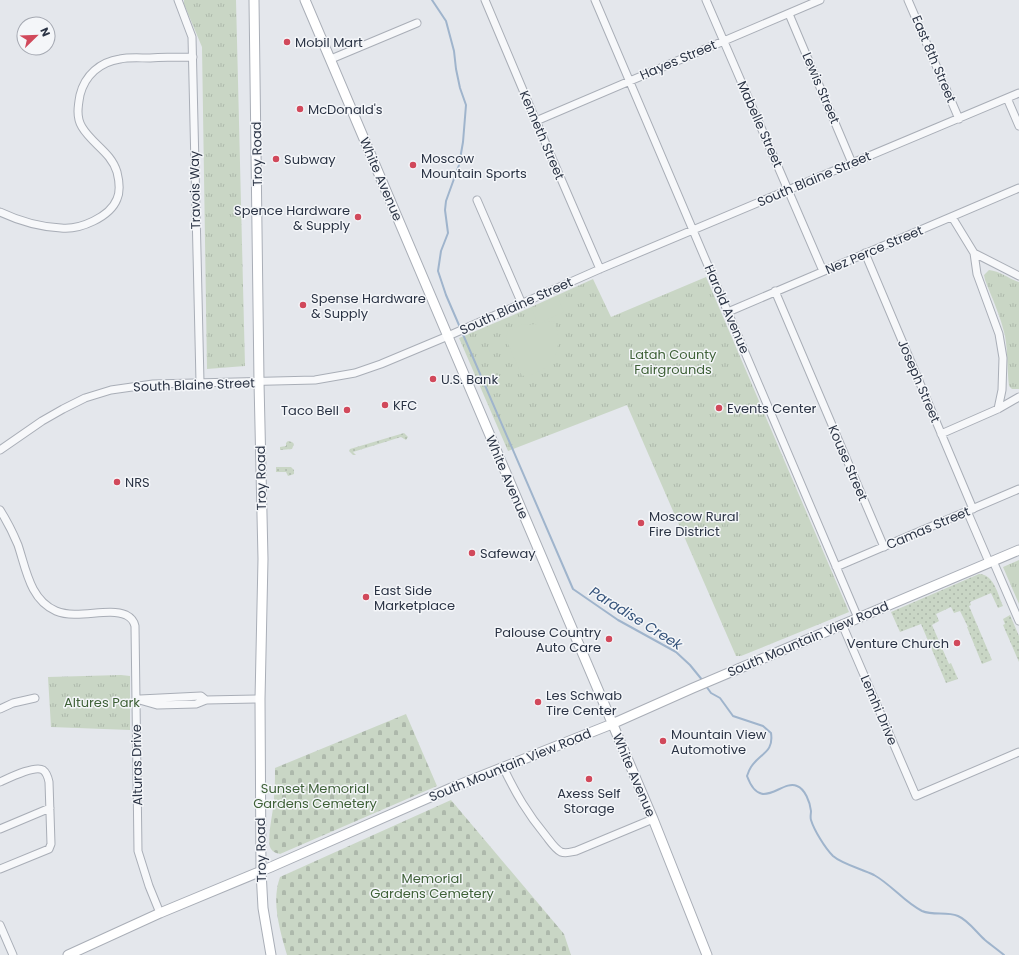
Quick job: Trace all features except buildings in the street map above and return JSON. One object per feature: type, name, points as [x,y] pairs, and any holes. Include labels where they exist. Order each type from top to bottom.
[{"type":"street","name":"Travois Way","points":[[178,0],[192,37],[200,382]]},
{"type":"street","name":"Troy Road","points":[[254,0],[263,559],[260,699],[261,871],[263,908],[272,955]]},
{"type":"street","name":"White Avenue","points":[[305,0],[450,335],[653,819],[708,955]]},
{"type":"street","name":"Kenneth Street","points":[[485,0],[600,269]]},
{"type":"street","name":"Harold Avenue","points":[[595,0],[858,618]]},
{"type":"street","name":"Mabelle Street","points":[[706,0],[823,271]]},
{"type":"street","name":"Hayes Street","points":[[536,121],[820,0]]},
{"type":"street","name":"East 8th Street","points":[[908,0],[959,119]]},
{"type":"street","name":"Lewis Street","points":[[789,14],[852,163]]},
{"type":"street","points":[[331,59],[417,23]]},
{"type":"street","points":[[0,212],[18,220],[61,228],[83,226],[99,218],[111,208],[117,199],[119,187],[114,162],[90,137],[82,127],[78,117],[78,103],[82,85],[89,74],[104,64],[120,58],[193,57]]},
{"type":"street","name":"South Blaine Street","points":[[0,450],[42,421],[63,409],[92,396],[111,390],[153,384],[315,380],[355,373],[450,335],[600,269],[1019,93]]},
{"type":"street","points":[[1007,98],[1019,126]]},
{"type":"street","name":"Nez Perce Street","points":[[728,312],[1019,188]]},
{"type":"street","points":[[477,200],[522,304]]},
{"type":"street","points":[[952,217],[974,253],[977,274],[999,334],[1004,374],[998,409]]},
{"type":"street","name":"Joseph Street","points":[[865,253],[941,434],[991,561],[1019,621]]},
{"type":"street","points":[[974,253],[1019,276]]},
{"type":"street","name":"Kouse Street","points":[[775,291],[884,547]]},
{"type":"street","points":[[941,434],[998,409],[1019,397]]},
{"type":"street","name":"Camas Street","points":[[836,567],[1019,489]]},
{"type":"street","name":"Alturas Drive","points":[[0,510],[12,531],[32,590],[42,602],[55,611],[68,614],[114,613],[126,615],[134,621],[138,851],[144,872],[160,913]]},
{"type":"street","name":"South Mountain View Road","points":[[68,955],[160,913],[261,871],[451,788],[612,724],[715,678],[1019,550]]},
{"type":"street","name":"Lemhi Drive","points":[[842,624],[916,796],[1019,752]]},
{"type":"street","points":[[136,699],[201,696],[206,700],[260,699]]},
{"type":"street","points":[[0,710],[13,703],[35,698]]},
{"type":"street","points":[[503,767],[519,800],[532,820],[560,852],[570,852],[653,819]]},
{"type":"street","points":[[0,782],[34,769],[42,769],[46,773],[49,782],[51,844],[48,849],[0,869]]},
{"type":"street","points":[[0,829],[50,808]]},
{"type":"street","points":[[0,925],[13,955]]},
{"type":"green space","points":[[184,0],[236,0],[245,366],[207,369],[202,47],[184,4]]},
{"type":"green space","points":[[989,270],[1019,282],[1019,389],[1012,389],[1009,386],[1005,336],[984,275]]},
{"type":"green space","name":"Latah County Fairgrounds","points":[[706,277],[849,612],[741,656],[736,656],[627,405],[508,451],[459,338],[593,279],[611,317]]},
{"type":"green space","points":[[558,297],[564,312],[540,323],[554,321],[558,341],[554,358],[541,370],[522,376],[506,339],[508,331],[521,325],[538,324],[532,309]]},
{"type":"green space","points":[[404,433],[408,437],[406,440],[401,437],[353,452],[356,455],[353,455],[349,451],[350,449]]},
{"type":"green space","points":[[288,441],[294,444],[292,449],[280,450],[280,447],[286,446]]},
{"type":"green space","points":[[276,467],[291,467],[294,470],[294,474],[288,476],[286,472],[276,472]]},
{"type":"green space","points":[[1019,560],[1019,604],[1003,567]]},
{"type":"green space","points":[[979,574],[988,577],[992,581],[1003,606],[998,608],[991,593],[970,602],[971,605],[969,606],[992,660],[982,664],[968,627],[960,611],[954,613],[951,607],[936,614],[939,621],[932,625],[949,664],[951,663],[958,679],[946,683],[921,624],[900,632],[891,612]]},
{"type":"green space","points":[[1010,615],[1019,636],[1019,662],[1003,625],[1005,624],[1003,619]]},
{"type":"green space","name":"Altures Park","points":[[130,676],[130,730],[51,727],[48,677]]},
{"type":"green space","name":"Sunset Memorial Gardens Cemetery","points":[[406,714],[437,786],[280,854],[272,850],[270,847],[269,836],[274,803],[275,768]]},
{"type":"green space","name":"Memorial Gardens Cemetery","points":[[451,800],[564,934],[571,955],[287,955],[279,926],[276,906],[277,887],[280,877]]},
{"type":"waterway","name":"Paradise Creek","points":[[432,0],[446,21],[454,51],[460,88],[466,105],[463,142],[459,165],[446,201],[445,210],[448,233],[441,251],[438,271],[446,295],[573,589],[618,620],[676,652],[690,665],[703,681]]},
{"type":"waterway","name":"Paradise Creek","points":[[706,686],[711,693],[720,698],[733,716],[763,726],[771,733],[771,740],[768,749],[750,768],[747,776],[758,793],[771,793],[791,785],[797,786],[805,793],[810,804],[811,819],[815,829],[823,844],[833,856],[847,864],[874,875],[909,903],[922,911],[954,915],[962,918],[985,940],[1004,955]]},
{"type":"place","name":"Mobil Mart","points":[[287,42]]},
{"type":"place","name":"McDonald's","points":[[300,109]]},
{"type":"place","name":"Subway","points":[[276,159]]},
{"type":"place","name":"Moscow Mountain Sports","points":[[413,165]]},
{"type":"place","name":"Spence Hardware & Supply","points":[[358,217]]},
{"type":"place","name":"Spense Hardware & Supply","points":[[303,305]]},
{"type":"place","name":"U.S. Bank","points":[[433,379]]},
{"type":"place","name":"KFC","points":[[385,405]]},
{"type":"place","name":"Events Center","points":[[719,408]]},
{"type":"place","name":"Taco Bell","points":[[347,410]]},
{"type":"place","name":"NRS","points":[[117,482]]},
{"type":"place","name":"Moscow Rural Fire District","points":[[641,523]]},
{"type":"place","name":"Safeway","points":[[472,553]]},
{"type":"place","name":"East Side Marketplace","points":[[366,597]]},
{"type":"place","name":"Palouse Country Auto Care","points":[[609,639]]},
{"type":"place","name":"Venture Church","points":[[957,643]]},
{"type":"place","name":"Les Schwab Tire Center","points":[[538,702]]},
{"type":"place","name":"Mountain View Automotive","points":[[663,741]]},
{"type":"place","name":"Axess Self Storage","points":[[589,779]]}]
